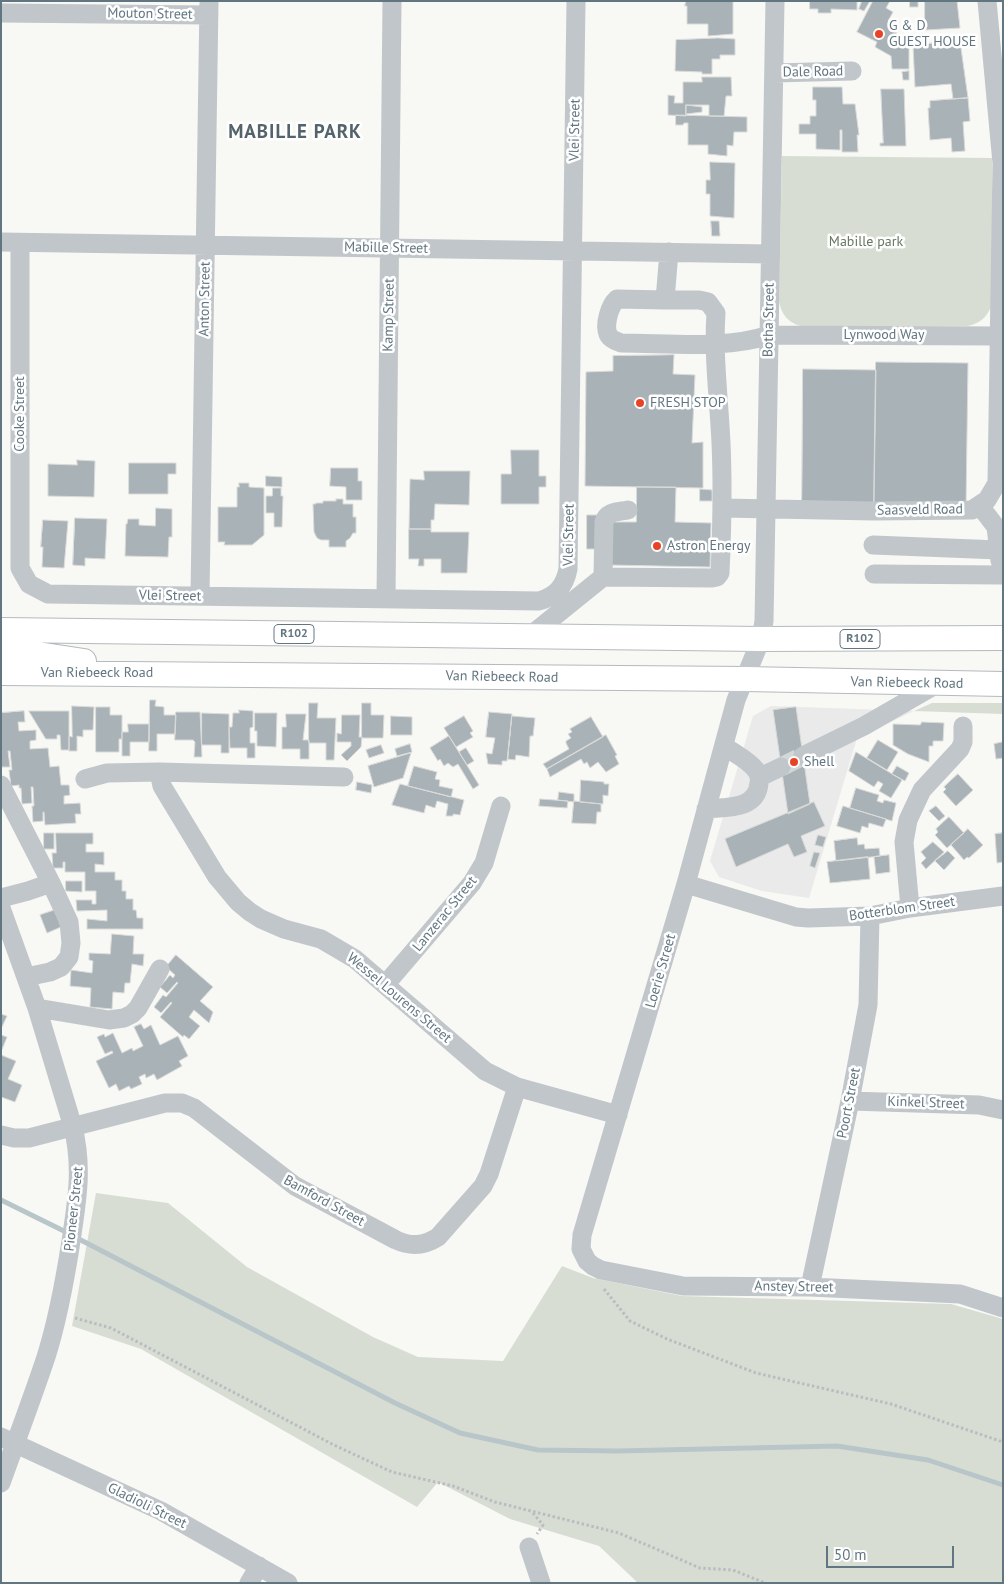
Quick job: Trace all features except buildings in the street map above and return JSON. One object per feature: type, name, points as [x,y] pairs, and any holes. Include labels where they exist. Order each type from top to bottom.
[{"type":"main road","name":"R102","points":[[1,630],[761,639],[1003,638]]},
{"type":"main road","points":[[1,653],[32,653],[99,663],[127,673]]},
{"type":"main road","name":"Van Riebeeck Road","points":[[1,673],[745,679],[1003,684]]},
{"type":"street","name":"Kamp Street","points":[[386,598],[392,1]]},
{"type":"street","name":"Vlei Street","points":[[29,584],[48,594],[539,601],[554,594],[564,582],[568,568],[576,1]]},
{"type":"street","name":"Botha Street","points":[[745,679],[761,639],[764,621],[775,1]]},
{"type":"street","name":"Saasveld Road","points":[[723,508],[874,511],[972,510],[988,500],[997,483],[1000,441],[999,336],[1002,163],[987,1]]},
{"type":"street","name":"Mouton Street","points":[[1,13],[209,8]]},
{"type":"street","name":"Anton Street","points":[[200,596],[209,8]]},
{"type":"street","name":"Dale Road","points":[[774,73],[852,71]]},
{"type":"street","name":"Mabille Street","points":[[10,242],[770,254]]},
{"type":"street","name":"Cooke Street","points":[[10,242],[20,568],[29,584]]},
{"type":"street","points":[[530,636],[603,577],[712,578],[717,577],[720,573],[723,508],[721,441],[714,344],[716,313],[708,302],[700,300],[665,300],[669,252]]},
{"type":"street","name":"Lynwood Way","points":[[665,300],[617,298],[609,309],[607,333],[611,338],[622,343],[714,344],[742,342],[769,335],[999,336]]},
{"type":"street","points":[[874,574],[1002,580],[996,527],[992,519],[980,506]]},
{"type":"street","points":[[603,577],[605,517],[610,513],[628,510]]},
{"type":"street","points":[[873,544],[999,550]]},
{"type":"street","name":"Loerie Street","points":[[594,1265],[581,1249],[582,1235],[686,884],[736,700],[745,679]]},
{"type":"street","points":[[803,756],[864,726],[937,684]]},
{"type":"street","points":[[910,908],[904,842],[908,820],[922,790],[960,748],[963,742],[963,726]]},
{"type":"street","points":[[706,808],[744,805],[759,790],[760,777],[756,769],[724,746]]},
{"type":"street","points":[[760,777],[781,767]]},
{"type":"street","points":[[85,779],[106,773],[159,772],[344,777]]},
{"type":"street","name":"Wessel Lourens Street","points":[[159,772],[162,786],[217,877],[238,902],[250,912],[272,925],[321,939],[355,959],[485,1071],[517,1087],[618,1115]]},
{"type":"street","points":[[1,785],[69,922],[71,943],[69,956],[61,967],[50,972],[26,977]]},
{"type":"street","name":"Lanzerac Street","points":[[385,985],[472,883],[484,863],[502,806]]},
{"type":"street","points":[[1,898],[28,892],[51,883]]},
{"type":"street","name":"Botterblom Street","points":[[686,884],[796,917],[808,918],[870,916],[910,908],[1003,896]]},
{"type":"street","name":"Pioneer Street","points":[[1,908],[26,977],[73,1128],[79,1161],[77,1201],[57,1312],[46,1356],[8,1440],[1,1483]]},
{"type":"street","name":"Poort Street","points":[[810,1287],[850,1101],[868,1005],[870,916]]},
{"type":"street","points":[[36,1008],[109,1020],[124,1018],[138,1008],[160,969]]},
{"type":"street","name":"Bamford Street","points":[[1,1135],[14,1138],[29,1138],[165,1103],[174,1102],[188,1105],[295,1186],[396,1240],[413,1245],[430,1242],[438,1237],[483,1186],[492,1166],[517,1087]]},
{"type":"street","name":"Kinkel Street","points":[[850,1101],[978,1105],[1003,1110]]},
{"type":"street","name":"Anstey Street","points":[[594,1265],[683,1286],[810,1287],[960,1294],[1003,1308]]},
{"type":"street","name":"Gladioli Street","points":[[8,1440],[161,1511],[288,1583]]},
{"type":"street","points":[[529,1547],[541,1583]]},
{"type":"street","points":[[250,1583],[259,1566]]},
{"type":"path","points":[[594,1265],[605,1290],[630,1322],[667,1339],[756,1373],[891,1404],[1003,1442]]},
{"type":"path","points":[[57,1312],[111,1328],[334,1445],[392,1472],[453,1486],[495,1502],[619,1532],[700,1568],[733,1570],[765,1583]]},
{"type":"shaded area","points":[[771,706],[914,711],[857,738],[809,898],[762,891],[719,877],[710,861],[753,716]]},
{"type":"green space","name":"Mabille park","points":[[782,156],[992,158],[992,304],[986,315],[977,323],[968,326],[809,327],[798,325],[789,320],[780,307],[779,301]]},
{"type":"green space","points":[[932,703],[1003,703],[1003,714],[914,711]]},
{"type":"green space","points":[[96,1193],[168,1203],[247,1267],[373,1337],[418,1357],[503,1361],[562,1266],[593,1278],[682,1296],[951,1304],[1003,1319],[1003,1583],[638,1583],[599,1546],[510,1519],[438,1482],[417,1507],[141,1349],[72,1326]]},
{"type":"waterway","points":[[1,1200],[68,1233]]},
{"type":"waterway","points":[[75,1237],[395,1403],[460,1433],[538,1450],[617,1451],[837,1446],[928,1460],[1003,1485]]},
{"type":"tunnel","points":[[781,767],[803,756]]},
{"type":"place","name":"G & D GUEST HOUSE","points":[[879,34]]},
{"type":"place","name":"FRESH STOP","points":[[640,403]]},
{"type":"place","name":"Astron Energy","points":[[657,546]]},
{"type":"place","name":"Shell","points":[[794,762]]},
{"type":"district","name":"MABILLE PARK","points":[[295,133]]}]
